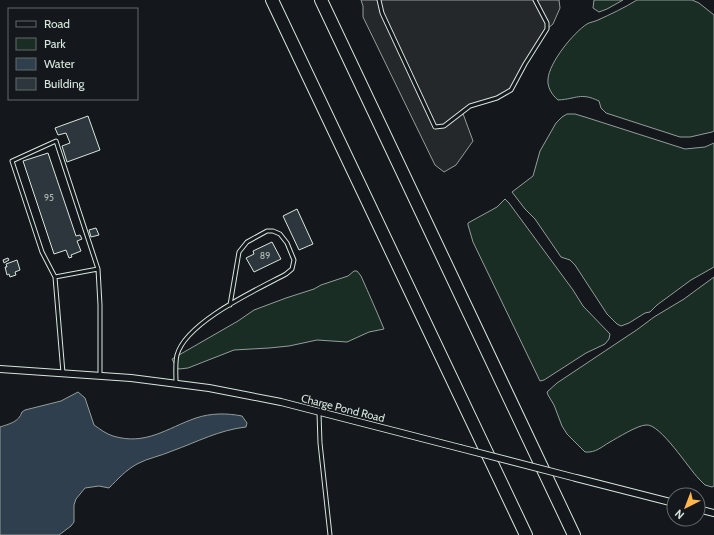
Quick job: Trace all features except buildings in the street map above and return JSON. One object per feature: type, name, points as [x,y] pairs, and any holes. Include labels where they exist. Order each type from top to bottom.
[{"type":"highway","points":[[272,0],[526,535]]},
{"type":"highway","points":[[321,0],[574,535]]},
{"type":"street","name":"Charge Pond Road","points":[[0,370],[63,373],[176,383],[257,397],[666,501]]},
{"type":"lane","points":[[379,0],[382,13],[435,127],[444,126],[470,106],[498,98],[511,90],[526,62],[547,29],[547,23],[535,0]]},
{"type":"lane","points":[[63,373],[55,277],[42,252],[12,161],[56,141],[98,269],[100,305],[100,376]]},
{"type":"lane","points":[[176,383],[177,354],[186,338],[201,322],[286,274],[292,269],[294,260],[287,243],[280,234],[267,230],[247,242],[240,252],[230,305]]},
{"type":"lane","points":[[55,277],[98,269]]},
{"type":"lane","points":[[319,413],[320,443],[330,535]]},
{"type":"green space","points":[[594,0],[623,0],[599,12],[593,8]]},
{"type":"green space","points":[[637,0],[692,0],[699,3],[714,15],[714,131],[690,137],[680,137],[606,113],[601,108],[599,101],[593,98],[583,96],[558,100],[550,91],[548,85],[549,72],[557,57],[575,34],[588,23],[597,21]]},
{"type":"green space","points":[[567,114],[575,114],[685,149],[705,147],[714,143],[714,267],[691,280],[657,305],[650,312],[645,313],[621,326],[607,314],[575,265],[570,260],[561,257],[535,219],[512,192],[533,176],[540,151],[556,123]]},
{"type":"green space","points":[[505,199],[573,290],[583,306],[610,334],[609,339],[605,344],[586,353],[544,380],[540,381],[473,242],[468,225],[468,223],[497,207]]},
{"type":"green space","points":[[354,271],[357,271],[361,276],[384,329],[369,332],[347,342],[317,340],[289,346],[234,350],[188,368],[179,369],[176,367],[172,359],[238,321],[254,310],[348,276]]},
{"type":"green space","points":[[714,277],[714,486],[712,487],[705,485],[694,474],[659,431],[652,426],[646,425],[638,427],[592,452],[585,452],[567,434],[547,392],[557,383],[654,317],[684,299]]},
{"type":"shaded area","points":[[361,0],[559,0],[560,8],[553,24],[547,29],[511,90],[503,95],[470,106],[462,111],[473,141],[456,165],[444,172],[435,165],[363,17],[363,6]]},
{"type":"water","points":[[78,392],[85,398],[94,425],[110,435],[125,439],[146,437],[196,418],[213,414],[231,414],[242,416],[247,423],[246,427],[217,434],[141,462],[133,466],[109,488],[99,486],[85,488],[76,499],[74,505],[74,522],[59,535],[0,535],[0,427],[10,424],[19,418],[25,410],[61,401]]}]
